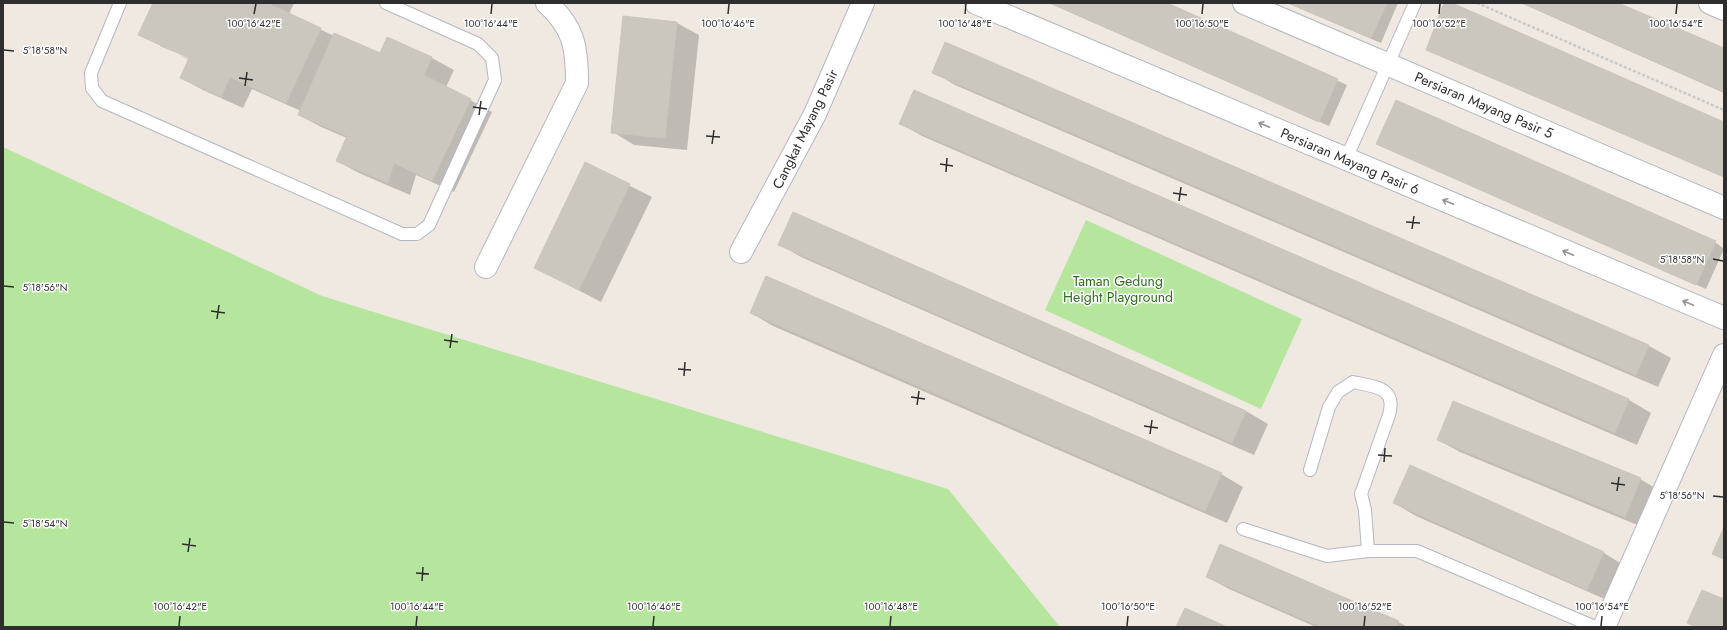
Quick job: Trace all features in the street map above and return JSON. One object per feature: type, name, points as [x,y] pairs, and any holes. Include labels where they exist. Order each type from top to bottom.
[{"type":"street","points":[[486,267],[577,83],[577,59],[572,36],[561,16],[546,3]]},
{"type":"street","name":"Cangkat Mayang Pasir","points":[[741,252],[815,114],[863,3]]},
{"type":"street","name":"Persiaran Mayang Pasir 6","points":[[976,3],[1724,318]]},
{"type":"street","name":"Persiaran Mayang Pasir 5","points":[[1244,3],[1724,208]]},
{"type":"street","points":[[1710,3],[1724,9]]},
{"type":"street","points":[[1604,627],[1724,355]]},
{"type":"lane","points":[[120,3],[91,73],[92,88],[102,101],[402,234],[416,234],[429,225],[495,80],[492,58],[478,44],[386,3]]},
{"type":"lane","points":[[1346,159],[1415,3]]},
{"type":"lane","points":[[1310,470],[1329,407],[1338,392],[1353,382],[1380,389],[1389,394],[1392,403],[1389,415],[1361,494],[1366,510],[1368,551]]},
{"type":"lane","points":[[1242,529],[1328,556],[1368,551],[1417,551],[1595,627]]},
{"type":"path","points":[[1477,3],[1724,110]]},
{"type":"green space","points":[[3,147],[322,296],[948,489],[1060,627],[3,627]]},
{"type":"green space","name":"Taman Gedung Height Playground","points":[[1086,220],[1302,319],[1261,409],[1045,310]]},
{"type":"building","points":[[153,3],[267,3],[321,28],[286,103],[230,77],[221,97],[180,78],[189,58],[138,35]]},
{"type":"building","points":[[1050,3],[1167,3],[1338,79],[1319,122]]},
{"type":"building","points":[[1288,3],[1387,3],[1371,38]]},
{"type":"building","points":[[1444,3],[1452,3],[1724,122],[1724,177],[1426,50]]},
{"type":"building","points":[[1522,3],[1618,3],[1724,48],[1724,92]]},
{"type":"building","points":[[623,16],[677,22],[665,138],[611,133]]},
{"type":"building","points":[[334,33],[380,53],[387,37],[432,57],[424,75],[471,99],[432,181],[394,163],[388,183],[336,161],[347,136],[298,115]]},
{"type":"building","points":[[945,42],[1649,345],[1636,375],[932,73]]},
{"type":"building","points":[[914,90],[1629,399],[1615,433],[899,124]]},
{"type":"building","points":[[1396,100],[1716,241],[1696,285],[1376,144]]},
{"type":"building","points":[[585,162],[630,184],[579,290],[534,268]]},
{"type":"building","points":[[793,212],[1246,411],[1232,443],[778,245]]},
{"type":"building","points":[[766,276],[1222,473],[1205,511],[750,313]]},
{"type":"building","points":[[1453,401],[1641,478],[1625,517],[1437,440]]},
{"type":"building","points":[[1410,465],[1604,552],[1587,590],[1393,503]]},
{"type":"building","points":[[1724,527],[1724,559],[1712,554]]},
{"type":"building","points":[[1220,544],[1399,621],[1396,627],[1321,627],[1206,577]]},
{"type":"building","points":[[1702,590],[1724,599],[1724,627],[1696,627],[1687,623]]},
{"type":"building","points":[[1185,608],[1227,627],[1176,627]]}]
